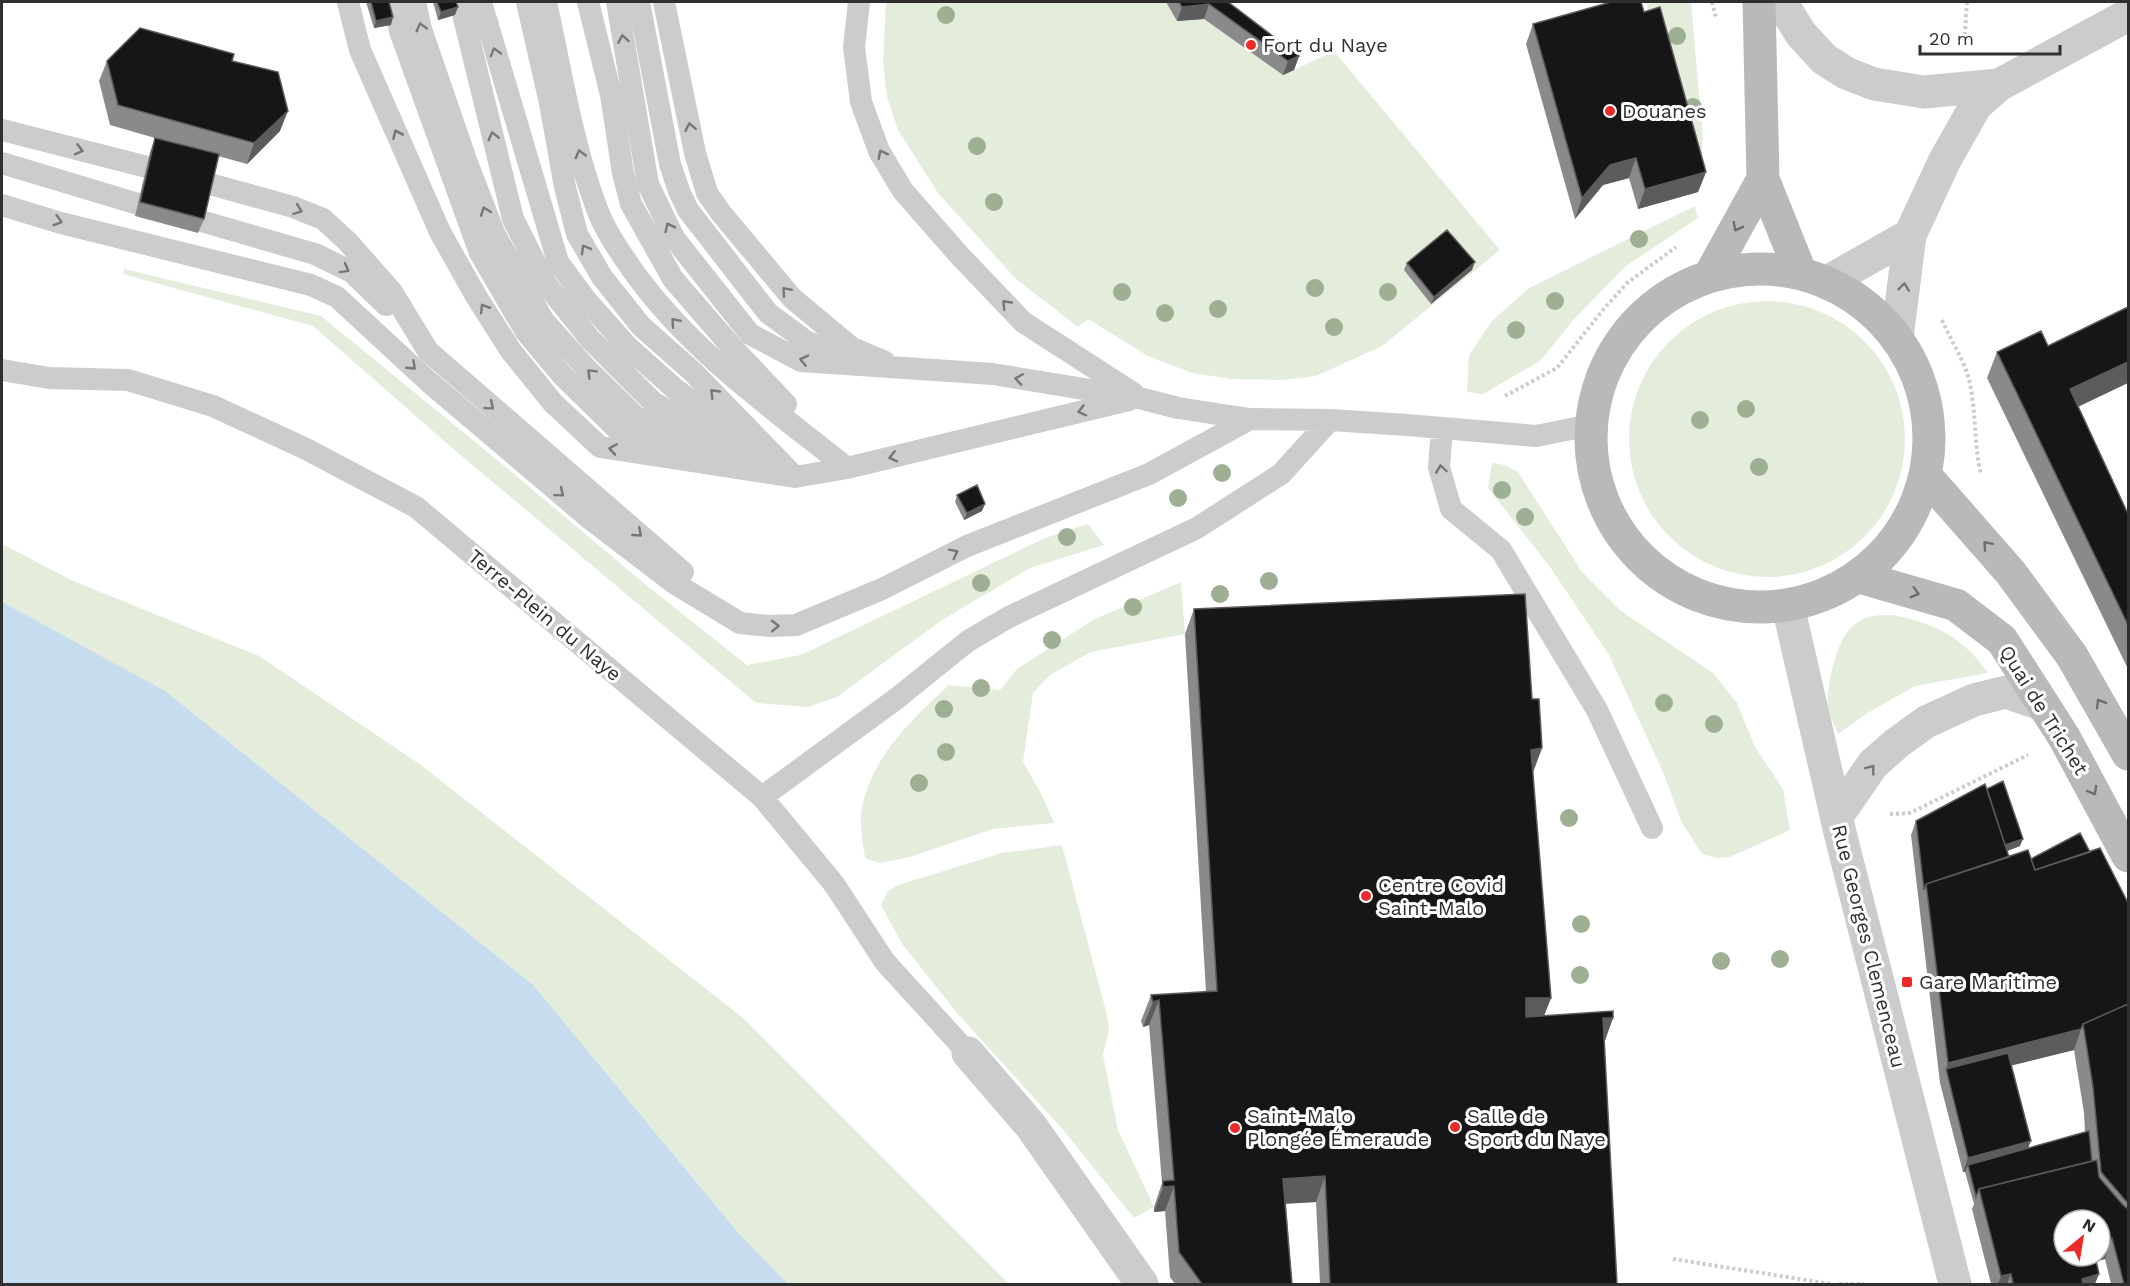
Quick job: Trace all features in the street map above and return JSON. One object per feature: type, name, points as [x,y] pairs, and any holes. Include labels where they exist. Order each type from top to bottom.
[{"type":"main road","points":[[1759,2],[1763,179],[1814,278]]},
{"type":"main road","points":[[1710,275],[1763,179]]},
{"type":"main road","points":[[1756,268],[1814,278],[1854,297],[1877,316],[1898,338],[1916,370],[1927,405],[1930,441],[1926,476],[1912,515],[1889,549],[1859,577],[1825,596],[1788,606],[1737,607],[1687,592],[1646,563],[1613,524],[1594,476],[1590,425],[1602,376],[1627,332],[1664,297],[1710,275],[1756,268]]},
{"type":"main road","points":[[1926,476],[2012,573],[2072,656],[2128,754]]},
{"type":"main road","name":"Quai de Trichet","points":[[1859,577],[1956,605],[2002,640],[2064,737],[2128,856]]},
{"type":"street","points":[[1781,2],[1801,34],[1824,59],[1846,73],[1874,84],[1924,92],[1999,85]]},
{"type":"street","points":[[1898,338],[1910,235],[1945,160],[1977,105],[1999,85],[2128,15]]},
{"type":"street","points":[[1814,278],[1910,235]]},
{"type":"street","name":"Rue Georges Clemenceau","points":[[1788,606],[1836,816],[1955,1284]]},
{"type":"street","points":[[1836,816],[1873,764],[1897,742],[1926,722],[1974,700],[2006,692],[2043,705]]},
{"type":"street","points":[[968,1053],[1031,1126],[1142,1284]]},
{"type":"lane","points":[[348,2],[360,50],[440,232],[476,296],[511,351],[554,403],[600,447],[795,477],[848,468],[1139,398]]},
{"type":"lane","points":[[393,2],[401,34],[480,252],[526,332],[562,375],[618,430],[745,470]]},
{"type":"lane","points":[[414,2],[467,163],[495,235],[543,320],[586,368],[636,417],[745,470]]},
{"type":"lane","points":[[460,2],[513,219],[546,284],[590,339],[654,403],[795,477]]},
{"type":"lane","points":[[481,2],[558,262],[586,300],[628,347],[674,388],[795,477]]},
{"type":"lane","points":[[527,2],[550,103],[565,187],[577,234],[602,277],[640,326],[693,372],[795,477]]},
{"type":"lane","points":[[546,2],[580,157],[598,211],[621,255],[650,294],[710,358],[848,468]]},
{"type":"lane","points":[[588,2],[611,95],[623,172],[631,204],[673,279],[731,346],[848,468]]},
{"type":"lane","points":[[617,2],[648,184],[674,238],[750,334],[801,361],[993,375],[1139,398],[1178,408],[1250,418],[1330,420],[1536,436],[1590,425]]},
{"type":"lane","points":[[639,2],[670,164],[688,210],[768,313],[806,341],[862,366]]},
{"type":"lane","points":[[664,2],[695,153],[707,193],[792,298],[852,348],[903,369]]},
{"type":"lane","points":[[859,2],[854,47],[861,102],[879,151],[903,191],[960,256],[1023,322],[1139,398]]},
{"type":"lane","points":[[2,116],[10,132],[67,182]]},
{"type":"lane","points":[[10,132],[147,167]]},
{"type":"lane","points":[[2,163],[138,204]]},
{"type":"lane","points":[[210,184],[293,207],[323,219],[348,242],[392,292],[428,351]]},
{"type":"lane","points":[[2,205],[61,223],[311,285],[337,297],[429,382],[590,518],[674,583],[740,623],[769,626],[796,625],[882,589],[967,546],[1149,474],[1250,418]]},
{"type":"lane","points":[[201,221],[315,254],[352,272],[384,302],[445,368],[564,468],[740,623]]},
{"type":"lane","name":"Terre-Plein du Naye","points":[[2,370],[49,378],[128,380],[213,406],[306,449],[417,507],[762,797],[834,884],[885,962],[968,1053]]},
{"type":"lane","points":[[762,797],[896,699],[968,641],[1009,617],[1197,528],[1281,474],[1330,420]]},
{"type":"lane","points":[[1443,428],[1439,467],[1451,509],[1501,550],[1597,710],[1652,828]]},
{"type":"path","points":[[1712,2],[1718,28]]},
{"type":"path","points":[[1964,54],[1967,2]]},
{"type":"path","points":[[1503,397],[1557,368],[1627,283],[1685,242]]},
{"type":"path","points":[[1940,315],[1967,374],[1975,415],[1976,455],[1984,483]]},
{"type":"path","points":[[1836,816],[1910,813],[2064,737]]},
{"type":"path","points":[[1673,1259],[1831,1284]]},
{"type":"path","points":[[1839,1284],[1864,1284]]},
{"type":"green space","points":[[886,2],[1166,2],[1177,21],[1204,19],[1294,70],[1334,51],[1500,250],[1382,346],[1316,376],[1282,380],[1232,379],[1192,373],[1148,356],[1088,319],[1078,327],[1016,279],[938,193],[898,130],[887,97],[883,61]]},
{"type":"green space","points":[[1646,2],[1691,2],[1703,138],[1698,192]]},
{"type":"green space","points":[[1695,206],[1698,218],[1626,266],[1575,318],[1540,361],[1483,394],[1467,392],[1469,355],[1492,321],[1529,288]]},
{"type":"green space","points":[[124,269],[321,316],[646,585],[747,665],[801,655],[1045,538],[1088,524],[1104,545],[1030,568],[942,620],[837,697],[808,707],[756,703],[451,447],[313,326],[123,274]]},
{"type":"green space","points":[[1781,301],[1820,311],[1832,317],[1855,332],[1874,351],[1895,386],[1903,412],[1905,439],[1903,466],[1895,492],[1882,516],[1865,537],[1844,554],[1820,567],[1781,577],[1753,577],[1714,567],[1702,561],[1679,546],[1660,527],[1639,492],[1631,466],[1629,425],[1639,386],[1645,374],[1660,351],[1679,332],[1714,311],[1740,303]]},
{"type":"green space","points":[[1492,463],[1505,465],[1518,472],[1582,572],[1621,611],[1713,673],[1737,703],[1755,747],[1783,789],[1790,830],[1730,857],[1717,858],[1702,854],[1681,821],[1663,772],[1609,655],[1550,567],[1488,488]]},
{"type":"green space","points":[[2,544],[73,581],[259,656],[421,765],[743,1018],[1009,1284],[2,1284]]},
{"type":"green space","points":[[1181,582],[1185,634],[1091,652],[1050,675],[1033,693],[1023,762],[1041,793],[1054,823],[993,829],[910,857],[880,863],[865,858],[861,814],[867,789],[875,772],[895,740],[949,685],[1000,690],[1017,669],[1093,620]]},
{"type":"green space","points":[[1893,615],[1922,623],[1947,634],[1969,650],[1988,673],[1915,686],[1866,714],[1838,734],[1829,711],[1828,699],[1831,676],[1842,641],[1854,625],[1863,619]]},
{"type":"green space","points":[[1062,845],[1107,1015],[1109,1030],[1103,1055],[1118,1130],[1154,1207],[1134,1218],[1064,1131],[957,1013],[903,945],[881,905],[888,891],[898,885],[1002,853]]},
{"type":"water","points":[[2,602],[165,691],[533,985],[739,1234],[788,1284],[2,1284]]},
{"type":"building","points":[[371,2],[389,2],[393,17],[376,21]]},
{"type":"building","points":[[437,2],[456,2],[458,7],[441,12]]},
{"type":"building","points":[[1179,2],[1228,2],[1299,56],[1288,61],[1209,4],[1182,7]]},
{"type":"building","name":"Douanes","points":[[1611,2],[1641,2],[1644,12],[1660,7],[1706,172],[1645,189],[1636,158],[1610,165],[1582,198],[1533,24]]},
{"type":"building","points":[[140,28],[234,54],[232,61],[278,72],[288,111],[254,143],[118,105],[107,61]]},
{"type":"building","points":[[155,138],[219,154],[204,219],[140,202]]},
{"type":"building","points":[[1447,230],[1475,262],[1434,297],[1407,263]]},
{"type":"building","points":[[2128,307],[2128,362],[2070,389],[2128,514],[2128,625],[1997,352],[2041,331],[2048,346]]},
{"type":"building","points":[[977,485],[985,504],[967,513],[957,495]]},
{"type":"building","points":[[1525,594],[1532,699],[1539,699],[1542,748],[1531,750],[1551,998],[1526,998],[1526,1017],[1613,1011],[1613,1018],[1603,1018],[1617,1284],[1330,1284],[1325,1176],[1283,1179],[1292,1284],[1202,1284],[1179,1252],[1174,1186],[1163,1187],[1163,1181],[1174,1180],[1159,1000],[1153,1002],[1151,995],[1217,991],[1194,609]]},
{"type":"building","points":[[2003,781],[2023,839],[2005,845],[1987,789]]},
{"type":"building","points":[[1985,784],[2009,857],[1926,884],[1924,890],[1916,821]]},
{"type":"building","points":[[2080,833],[2090,852],[2035,870],[2031,859]]},
{"type":"building","points":[[2100,848],[2128,903],[2128,1004],[2083,1024],[2081,1029],[1948,1063],[1926,884],[2028,850],[2035,870]]},
{"type":"building","points":[[2128,1004],[2128,1203],[2101,1172],[2093,1087],[2083,1024]]},
{"type":"building","points":[[2008,1053],[2031,1141],[1968,1158],[1946,1069]]},
{"type":"building","points":[[2089,1131],[2092,1161],[1979,1189],[1976,1197],[1968,1165]]},
{"type":"building","points":[[2097,1160],[2099,1177],[2128,1209],[2128,1284],[2124,1284],[2112,1238],[2112,1208],[2052,1208],[2052,1268],[2098,1268],[2099,1274],[2082,1279],[2083,1284],[2013,1284],[2011,1274],[2001,1276],[1979,1189]]},
{"type":"place","name":"Fort du Naye","points":[[1251,45]]},
{"type":"place","name":"Douanes","points":[[1610,111]]},
{"type":"place","name":"Centre Covid Saint-Malo","points":[[1366,896]]},
{"type":"place","name":"Gare Maritime","points":[[1907,982]]},
{"type":"place","name":"Salle de Sport du Naye","points":[[1455,1127]]},
{"type":"place","name":"Saint-Malo Plongée Émeraude","points":[[1235,1128]]}]
